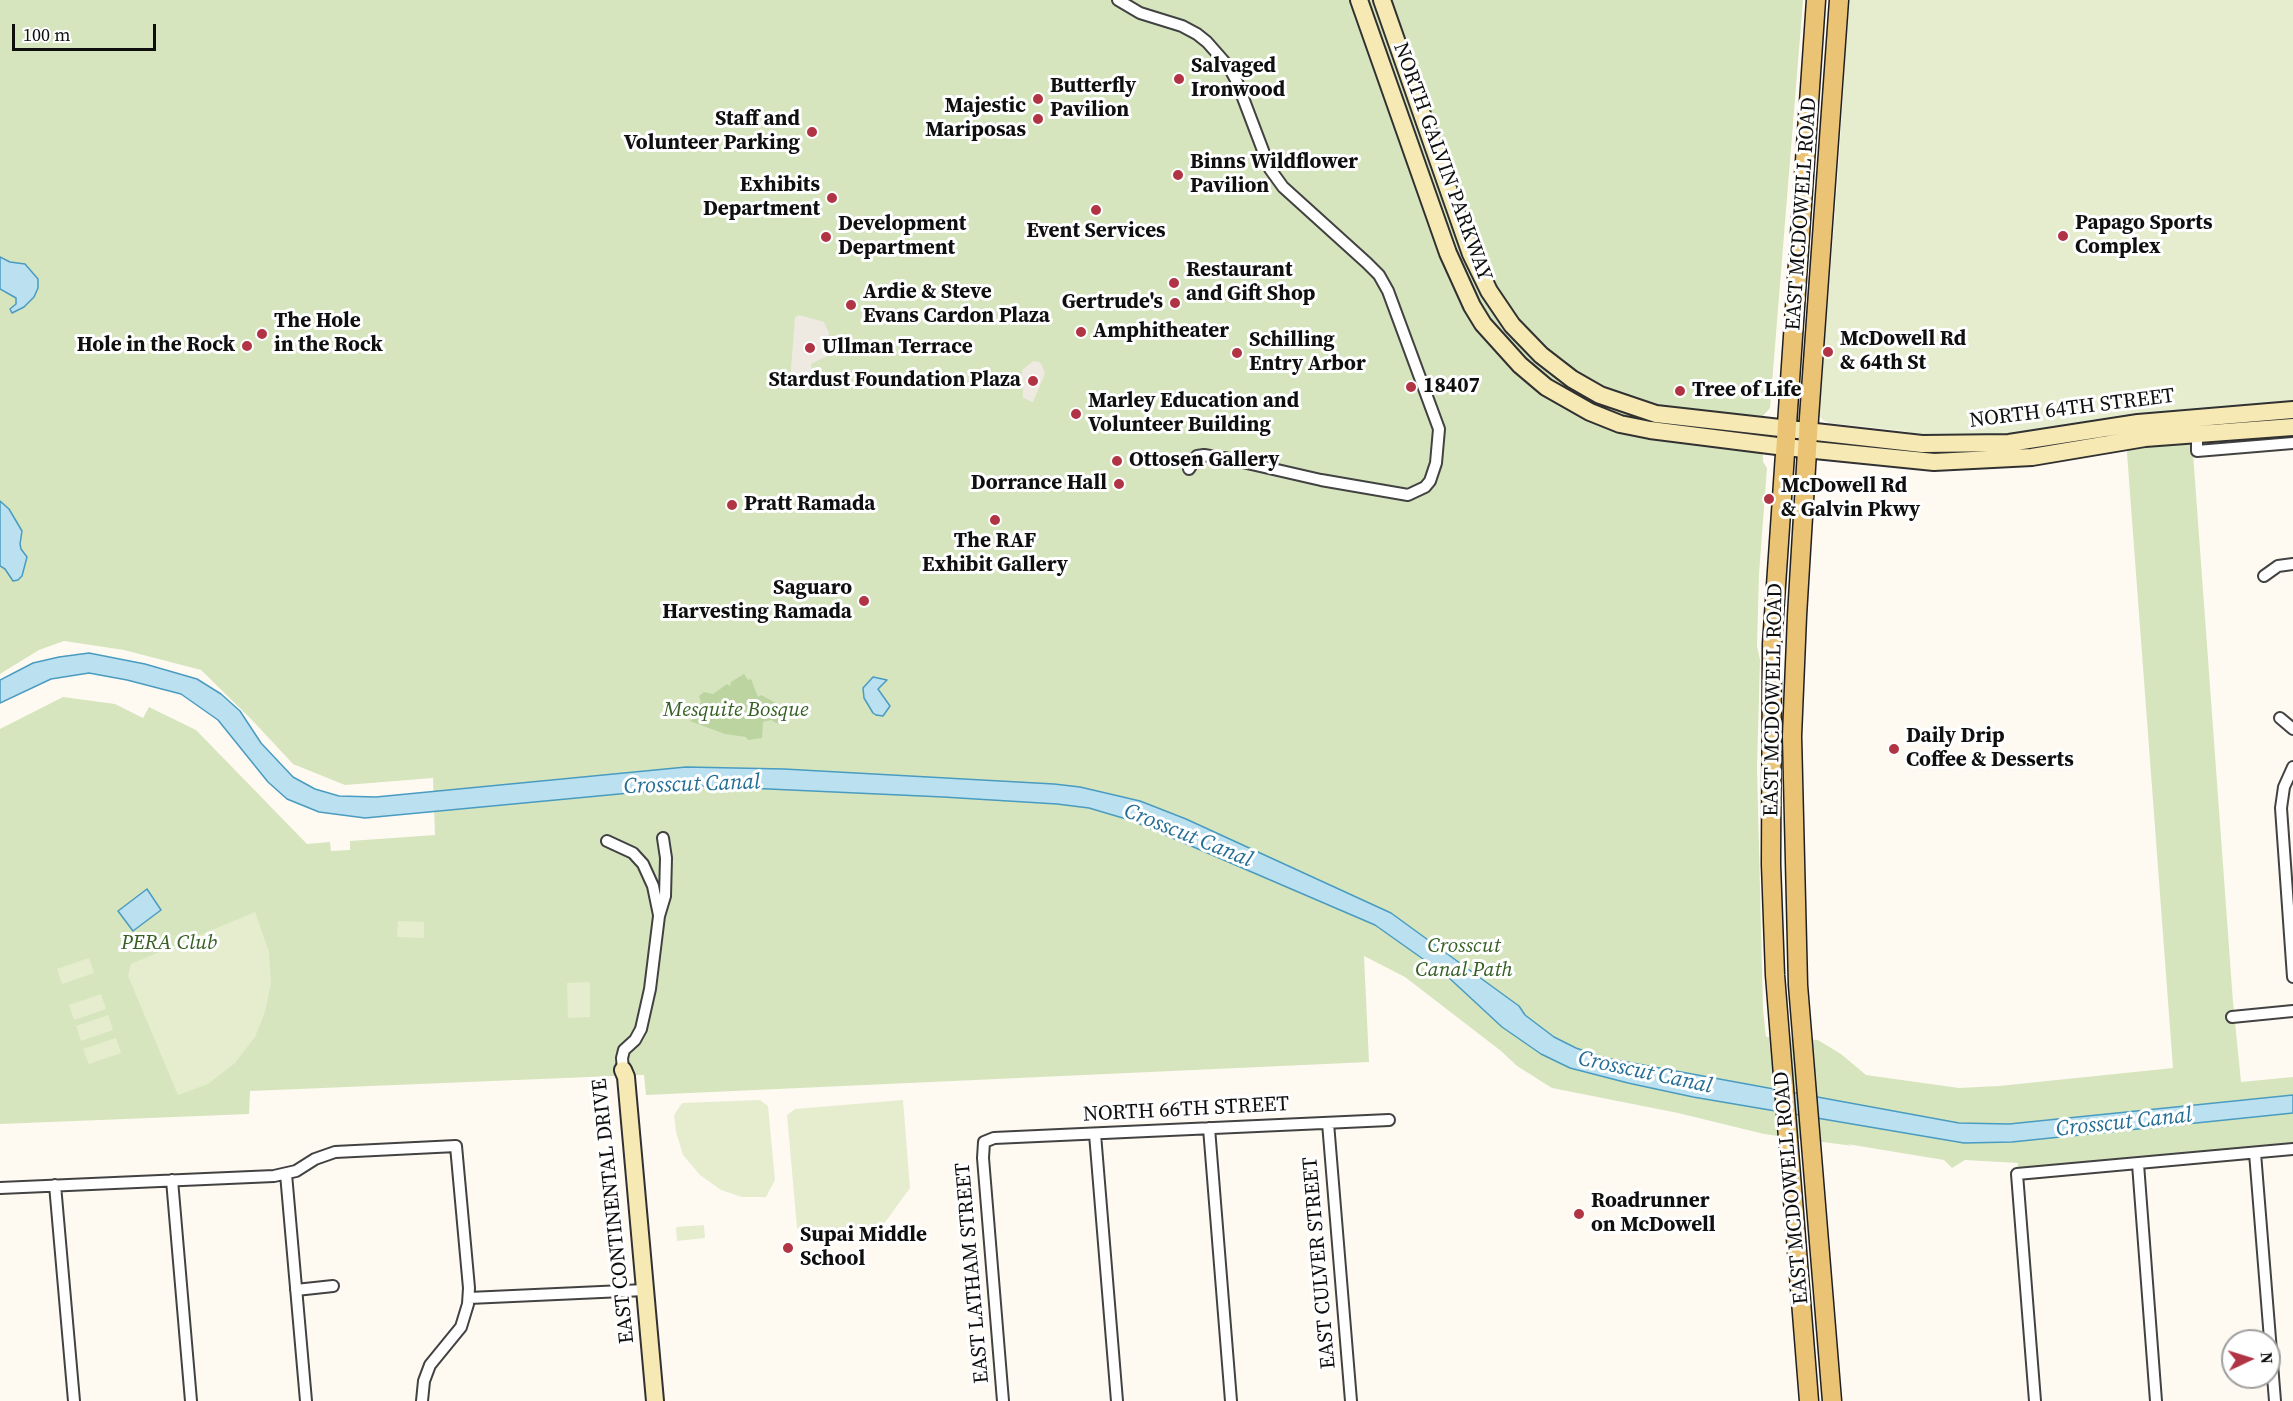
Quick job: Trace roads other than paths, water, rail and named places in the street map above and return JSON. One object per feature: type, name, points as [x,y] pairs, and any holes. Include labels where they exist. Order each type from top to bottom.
[{"type":"main road","name":"NORTH GALVIN PARKWAY","points":[[1359,0],[1455,270],[1483,324],[1508,353],[1532,376],[1564,398],[1620,424],[1676,434],[1785,438]]},
{"type":"main road","name":"NORTH GALVIN PARKWAY","points":[[1382,0],[1471,254],[1500,310],[1525,340],[1540,355],[1572,379],[1600,396],[1656,414],[1785,438]]},
{"type":"main road","name":"EAST MCDOWELL ROAD","points":[[1809,1401],[1775,975],[1772,885],[1772,644],[1816,0]]},
{"type":"main road","name":"EAST MCDOWELL ROAD","points":[[1832,1401],[1797,985],[1792,736],[1808,440],[1839,0]]},
{"type":"main road","name":"NORTH 64TH STREET","points":[[2031,449],[2138,423],[2293,410]]},
{"type":"main road","name":"NORTH 64TH STREET","points":[[1785,438],[1934,462],[2031,449],[2293,427]]},
{"type":"main road","points":[[1772,683],[1780,729],[1781,768],[1793,790],[1781,826],[1772,885]]},
{"type":"main road","name":"EAST CONTINENTAL DRIVE","points":[[623,1070],[626,1077],[655,1401]]},
{"type":"street","points":[[1118,0],[1140,13],[1182,26],[1197,34],[1217,52],[1237,82],[1270,169],[1283,187],[1379,275],[1388,291],[1439,429],[1436,463],[1425,487],[1414,494],[1397,494],[1204,455],[1197,456],[1190,469]]},
{"type":"street","points":[[2197,434],[2197,451],[2293,443]]},
{"type":"street","points":[[2264,576],[2278,566],[2293,564]]},
{"type":"street","points":[[2280,718],[2293,729]]},
{"type":"street","points":[[2293,767],[2284,787],[2281,808],[2290,887],[2293,977]]},
{"type":"street","name":"EAST CONTINENTAL DRIVE","points":[[623,1070],[624,1050],[635,1040],[646,1011],[659,916],[665,896],[666,858],[663,838]]},
{"type":"street","name":"EAST CONTINENTAL DRIVE","points":[[607,841],[633,853],[643,864],[653,886],[659,916]]},
{"type":"street","points":[[2232,1017],[2293,1011]]},
{"type":"street","name":"NORTH 66TH STREET","points":[[984,1142],[994,1138],[1389,1120]]},
{"type":"street","name":"EAST CULVER STREET","points":[[1328,1123],[1351,1401]]},
{"type":"street","points":[[1209,1128],[1231,1401]]},
{"type":"street","points":[[1095,1134],[1117,1401]]},
{"type":"street","name":"EAST LATHAM STREET","points":[[984,1142],[983,1158],[1003,1401]]},
{"type":"street","points":[[0,1188],[286,1174],[335,1152],[456,1146],[469,1298],[461,1327],[435,1359],[427,1373],[422,1401]]},
{"type":"street","points":[[2035,1401],[2017,1174],[2293,1149]]},
{"type":"street","points":[[2255,1153],[2275,1401]]},
{"type":"street","points":[[2138,1164],[2156,1401]]},
{"type":"street","points":[[286,1174],[306,1401]]},
{"type":"street","points":[[172,1180],[191,1401]]},
{"type":"street","points":[[57,1185],[74,1401]]},
{"type":"street","points":[[296,1290],[333,1286]]},
{"type":"street","points":[[469,1298],[645,1290]]},
{"type":"water","points":[[0,257],[10,262],[25,264],[38,279],[38,288],[34,297],[24,307],[12,313],[10,309],[16,304],[16,298],[0,289]]},
{"type":"water","points":[[0,501],[9,509],[22,531],[20,544],[27,557],[22,576],[13,581],[5,569],[0,566]]},
{"type":"water","name":"Crosscut Canal","points":[[89,653],[145,664],[197,679],[221,694],[240,711],[261,743],[293,777],[315,789],[339,796],[376,797],[686,767],[784,769],[1080,787],[1140,801],[1186,819],[1391,913],[1519,1006],[1525,1015],[1554,1037],[1605,1058],[1959,1123],[2009,1124],[2293,1095],[2293,1113],[2012,1142],[1964,1143],[1693,1097],[1628,1083],[1570,1068],[1541,1054],[1502,1027],[1447,976],[1375,925],[1133,821],[1089,808],[943,797],[704,786],[365,818],[319,812],[287,799],[268,782],[218,720],[181,694],[89,673],[51,679],[0,703],[0,680],[33,663]]},
{"type":"water","points":[[873,677],[887,680],[878,689],[890,706],[883,716],[873,713],[864,698],[863,688]]},
{"type":"water","points":[[147,889],[161,910],[133,931],[118,911]]},
{"type":"place","name":"Salvaged Ironwood","points":[[1179,79]]},
{"type":"place","name":"Butterfly Pavilion","points":[[1038,99]]},
{"type":"place","name":"Majestic Mariposas","points":[[1038,119]]},
{"type":"place","name":"Staff and Volunteer Parking","points":[[812,132]]},
{"type":"place","name":"Binns Wildflower Pavilion","points":[[1178,175]]},
{"type":"place","name":"Exhibits Department","points":[[832,198]]},
{"type":"place","name":"Event Services","points":[[1096,210]]},
{"type":"place","name":"Papago Sports Complex","points":[[2063,236]]},
{"type":"place","name":"Development Department","points":[[826,237]]},
{"type":"place","name":"Restaurant and Gift Shop","points":[[1174,283]]},
{"type":"place","name":"Gertrude's","points":[[1175,303]]},
{"type":"place","name":"Ardie & Steve Evans Cardon Plaza","points":[[851,305]]},
{"type":"place","name":"Amphitheater","points":[[1081,332]]},
{"type":"place","name":"The Hole in the Rock","points":[[262,334]]},
{"type":"place","name":"Hole in the Rock","points":[[247,346]]},
{"type":"place","name":"Ullman Terrace","points":[[810,348]]},
{"type":"place","name":"McDowell Rd & 64th St","points":[[1828,352]]},
{"type":"place","name":"Schilling Entry Arbor","points":[[1237,353]]},
{"type":"place","name":"Stardust Foundation Plaza","points":[[1033,381]]},
{"type":"place","name":"18407","points":[[1411,387]]},
{"type":"place","name":"Tree of Life","points":[[1680,391]]},
{"type":"place","name":"Marley Education and Volunteer Building","points":[[1076,414]]},
{"type":"place","name":"Ottosen Gallery","points":[[1117,461]]},
{"type":"place","name":"Dorrance Hall","points":[[1119,484]]},
{"type":"place","name":"McDowell Rd & Galvin Pkwy","points":[[1769,499]]},
{"type":"place","name":"Pratt Ramada","points":[[732,505]]},
{"type":"place","name":"The RAF Exhibit Gallery","points":[[995,520]]},
{"type":"place","name":"Saguaro Harvesting Ramada","points":[[864,601]]},
{"type":"place","name":"Daily Drip Coffee & Desserts","points":[[1894,749]]},
{"type":"place","name":"Roadrunner on McDowell","points":[[1579,1214]]},
{"type":"place","name":"Supai Middle School","points":[[788,1248]]},
{"type":"park label","name":"Mesquite Bosque","points":[[736,711]]},
{"type":"park label","name":"PERA Club","points":[[169,944]]},
{"type":"park label","name":"Crosscut Canal Path","points":[[1464,959]]}]
